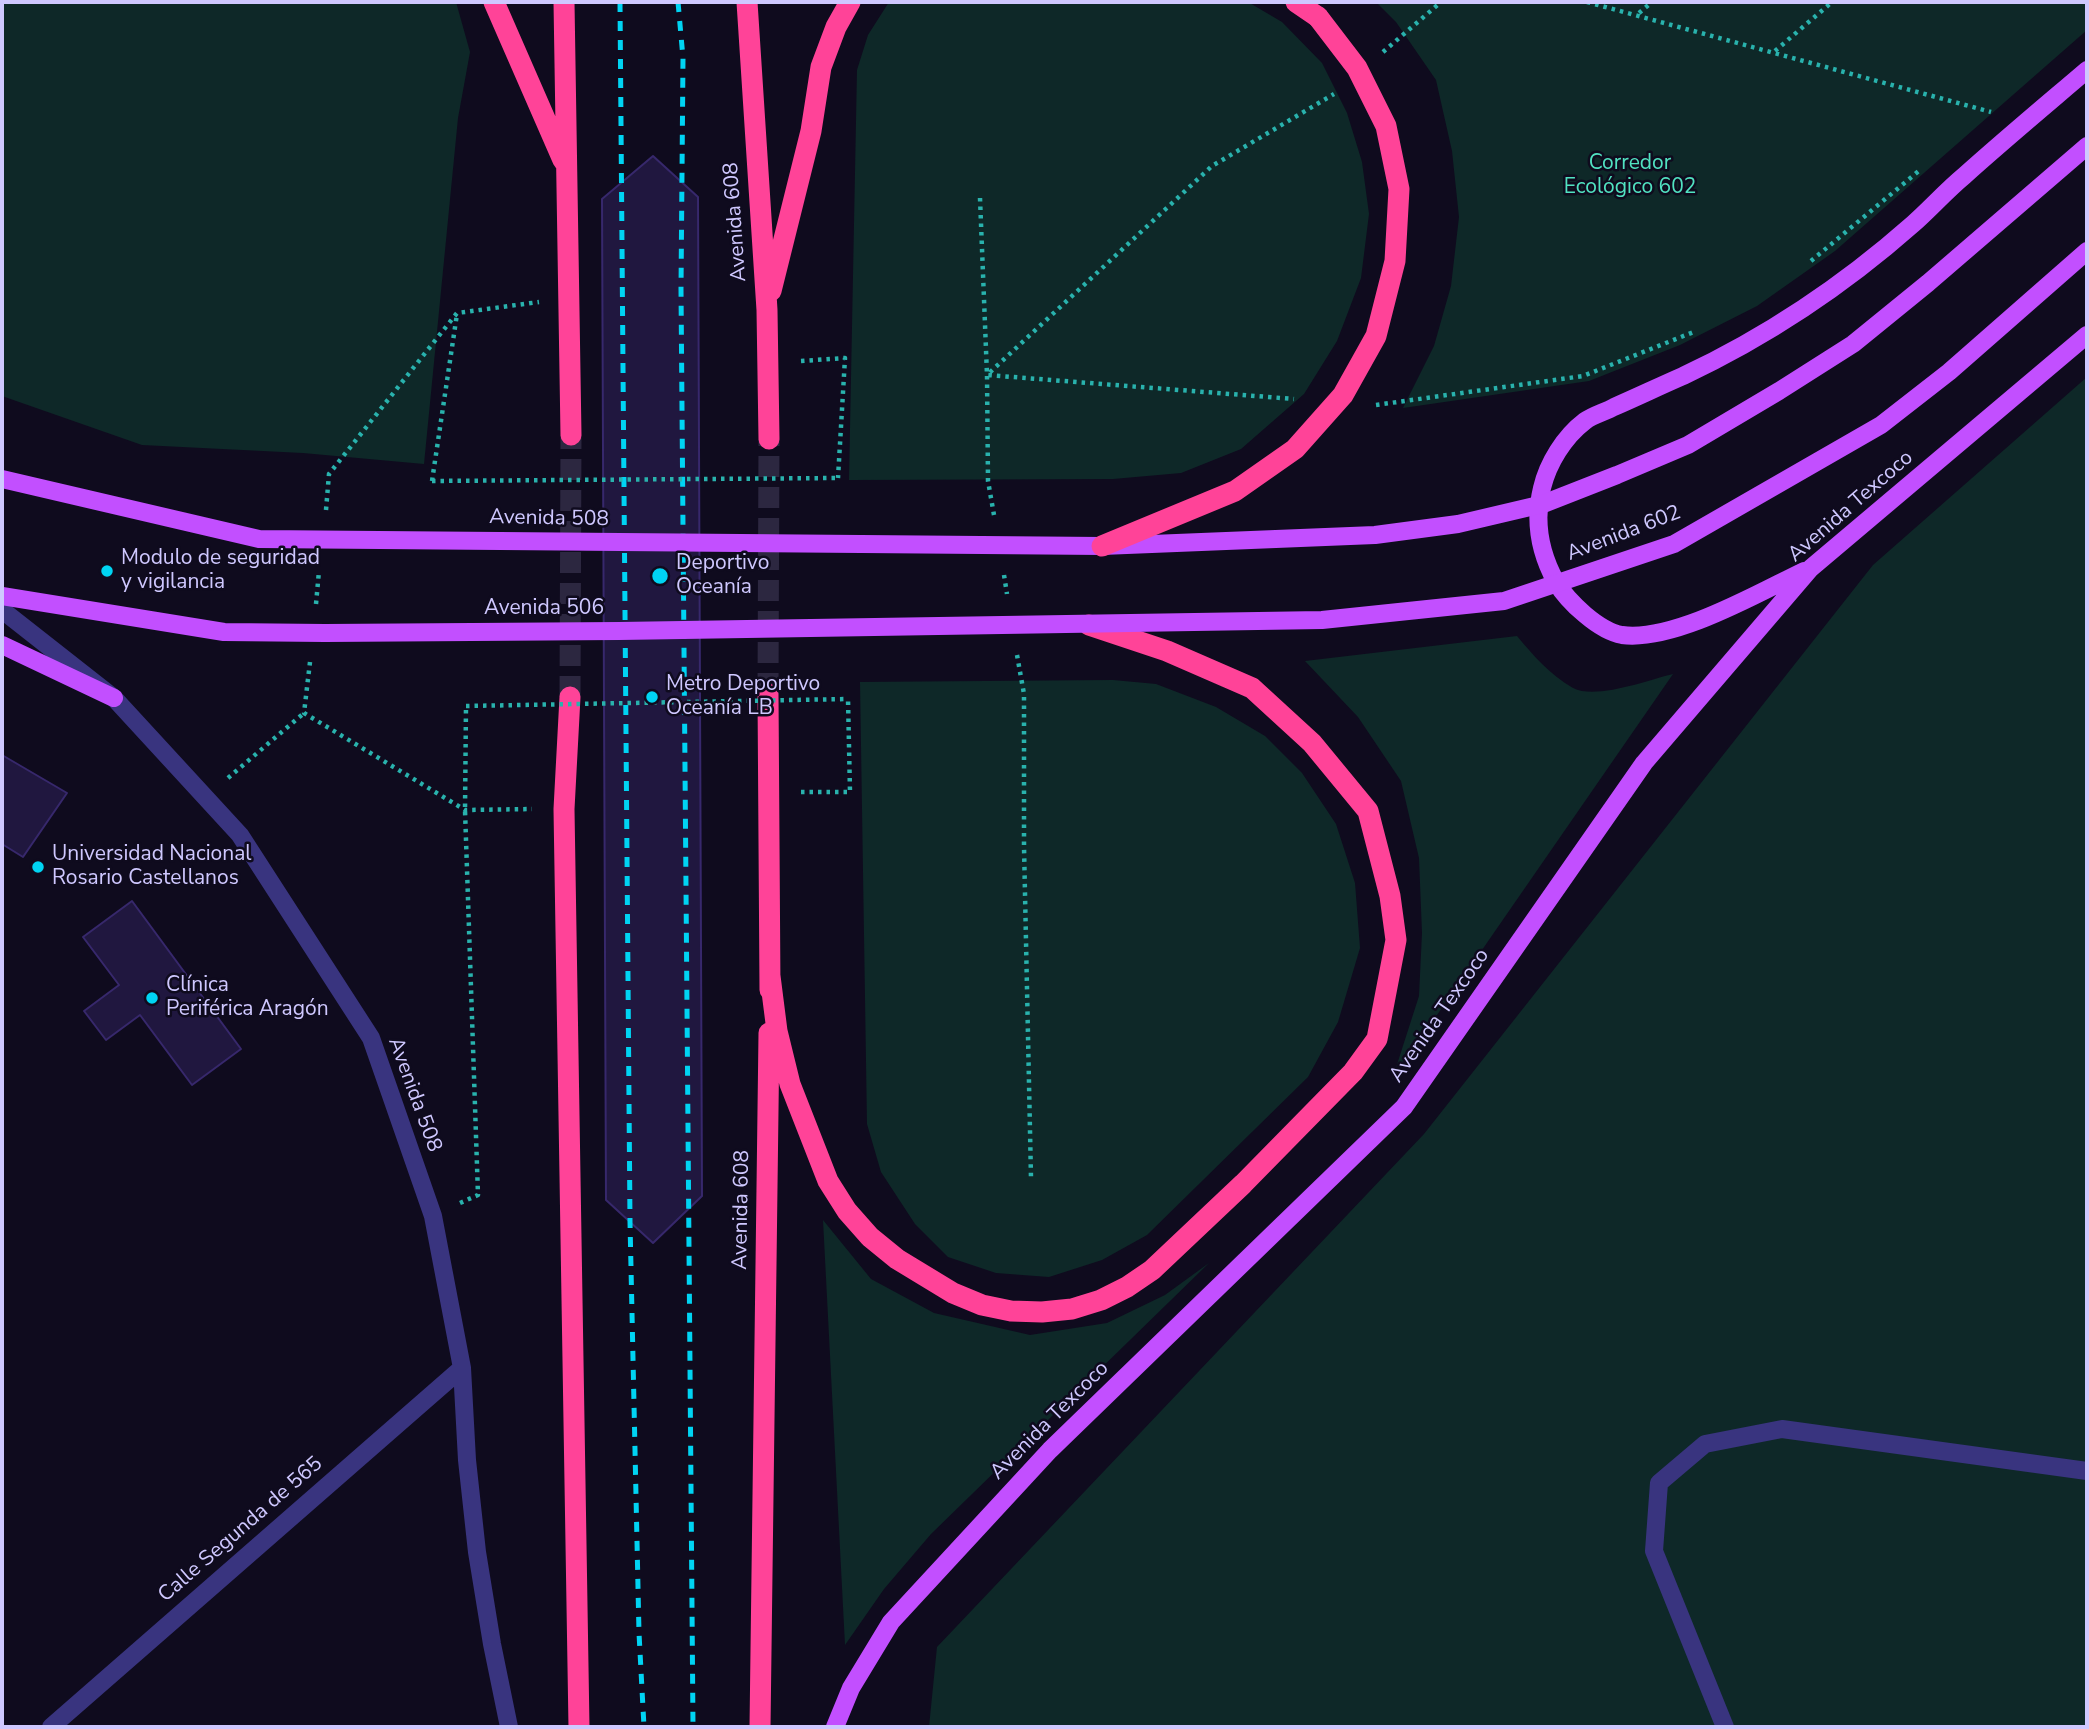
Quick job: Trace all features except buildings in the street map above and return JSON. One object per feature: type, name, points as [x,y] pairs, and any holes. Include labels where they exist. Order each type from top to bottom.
[{"type":"highway","points":[[494,2],[568,170]]},
{"type":"highway","points":[[564,2],[570,435]]},
{"type":"highway","name":"Avenida 608","points":[[747,2],[767,310],[769,439]]},
{"type":"highway","points":[[767,310],[811,131],[821,67],[836,27],[850,2]]},
{"type":"highway","points":[[1102,546],[1235,491],[1294,449],[1343,395],[1376,336],[1395,261],[1399,189],[1386,126],[1357,68],[1318,17],[1296,2]]},
{"type":"highway","points":[[770,976],[777,1031],[790,1084],[828,1181],[847,1211],[870,1237],[897,1259],[953,1293],[1011,1311],[1072,1309],[1101,1300],[1152,1270],[1244,1184],[1353,1072],[1377,1039],[1396,940],[1390,896],[1368,811],[1312,743],[1252,688],[1167,651],[1089,625]]},
{"type":"highway","name":"Avenida 608","points":[[760,1727],[770,976],[768,694]]},
{"type":"highway","points":[[570,697],[564,808],[579,1727]]},
{"type":"main road","points":[[1811,568],[1693,622],[1664,631],[1621,635],[1577,608],[1560,589],[1540,542],[1538,514],[1542,487],[1552,462],[1566,439],[1586,420],[1709,364],[1805,307],[1913,224],[1962,177],[2087,70]]},
{"type":"main road","points":[[1102,546],[1374,535],[1458,524],[1543,504],[1617,475],[1689,445],[1853,344],[2087,146]]},
{"type":"main road","name":"Avenida 602","points":[[1089,625],[1322,620],[1504,601],[1674,544],[1881,425],[1949,372],[2087,251]]},
{"type":"main road","name":"Avenida Texcoco","points":[[835,1727],[851,1688],[891,1622],[1050,1450],[1404,1107],[1644,763],[1811,568],[2087,335]]},
{"type":"main road","name":"Avenida 508","points":[[2,479],[259,538],[1102,546]]},
{"type":"main road","name":"Avenida 506","points":[[2,596],[224,632],[619,631],[1089,625]]},
{"type":"main road","points":[[2,645],[114,698]]},
{"type":"street","name":"Avenida 508","points":[[2,610],[114,698],[240,835],[371,1038],[433,1216],[462,1368],[467,1460],[477,1552],[509,1727]]},
{"type":"street","name":"Calle Segunda de 565","points":[[51,1727],[462,1368]]},
{"type":"street","points":[[1725,1727],[1654,1551],[1659,1483],[1705,1444],[1782,1429],[2087,1471]]},
{"type":"path","points":[[1587,2],[2026,122]]},
{"type":"path","points":[[1638,14],[1652,2]]},
{"type":"path","points":[[1775,52],[1832,2]]},
{"type":"path","points":[[1980,120],[1990,111]]},
{"type":"path","points":[[1804,267],[1928,163]]},
{"type":"path","points":[[980,198],[987,375],[1306,400]]},
{"type":"path","points":[[325,514],[329,474],[457,313],[569,298]]},
{"type":"path","points":[[457,313],[432,481],[838,478],[845,359],[768,364]]},
{"type":"path","points":[[1375,405],[1583,376],[1706,328]]},
{"type":"path","points":[[315,607],[320,567]]},
{"type":"path","points":[[205,798],[304,713],[310,660]]},
{"type":"path","points":[[433,1216],[478,1195],[465,810],[466,706],[848,699],[850,792],[768,792]]},
{"type":"path","points":[[304,713],[465,810],[564,808]]},
{"type":"green space","points":[[2,2],[456,2],[470,52],[458,118],[424,464],[303,453],[142,445],[2,396]]},
{"type":"green space","points":[[889,2],[1248,2],[1282,22],[1322,63],[1347,113],[1362,162],[1369,214],[1361,278],[1337,341],[1304,394],[1241,449],[1181,473],[1113,479],[849,480],[857,70],[868,35]]},
{"type":"green space","name":"Corredor Ecológico 602","points":[[1376,2],[2087,2],[2087,30],[1835,251],[1757,306],[1680,345],[1589,381],[1403,408],[1434,346],[1451,286],[1459,217],[1452,151],[1436,80],[1396,22]]},
{"type":"green space","points":[[2087,377],[2087,1727],[929,1727],[937,1647],[1424,1134],[1873,565]]},
{"type":"green space","points":[[1517,636],[1557,677],[1583,691],[1608,690],[1673,674],[1392,1080],[1419,996],[1422,933],[1419,858],[1401,781],[1358,717],[1305,661]]},
{"type":"green space","points":[[1113,680],[1156,684],[1216,707],[1265,736],[1302,773],[1336,824],[1355,883],[1360,948],[1338,1022],[1308,1077],[1147,1235],[1102,1260],[1049,1277],[996,1273],[948,1257],[915,1224],[881,1172],[867,1124],[860,682]]},
{"type":"green space","points":[[823,1220],[871,1279],[934,1313],[1030,1335],[1107,1323],[1165,1295],[1209,1263],[931,1534],[884,1589],[845,1645]]},
{"type":"tunnel","points":[[570,697],[571,435]]},
{"type":"tunnel","points":[[768,694],[769,439]]},
{"type":"railway","points":[[620,2],[630,1222],[639,1633],[644,1727]]},
{"type":"railway","points":[[678,2],[683,58],[681,289],[693,1727]]},
{"type":"place","name":"Modulo de seguridad y vigilancia","points":[[107,571]]},
{"type":"place","name":"Deportivo Oceanía","points":[[660,576]]},
{"type":"place","name":"Metro Deportivo Oceanía LB","points":[[652,697]]},
{"type":"place","name":"Universidad Nacional Rosario Castellanos","points":[[38,867]]},
{"type":"place","name":"Clínica Periférica Aragón","points":[[152,998]]}]
